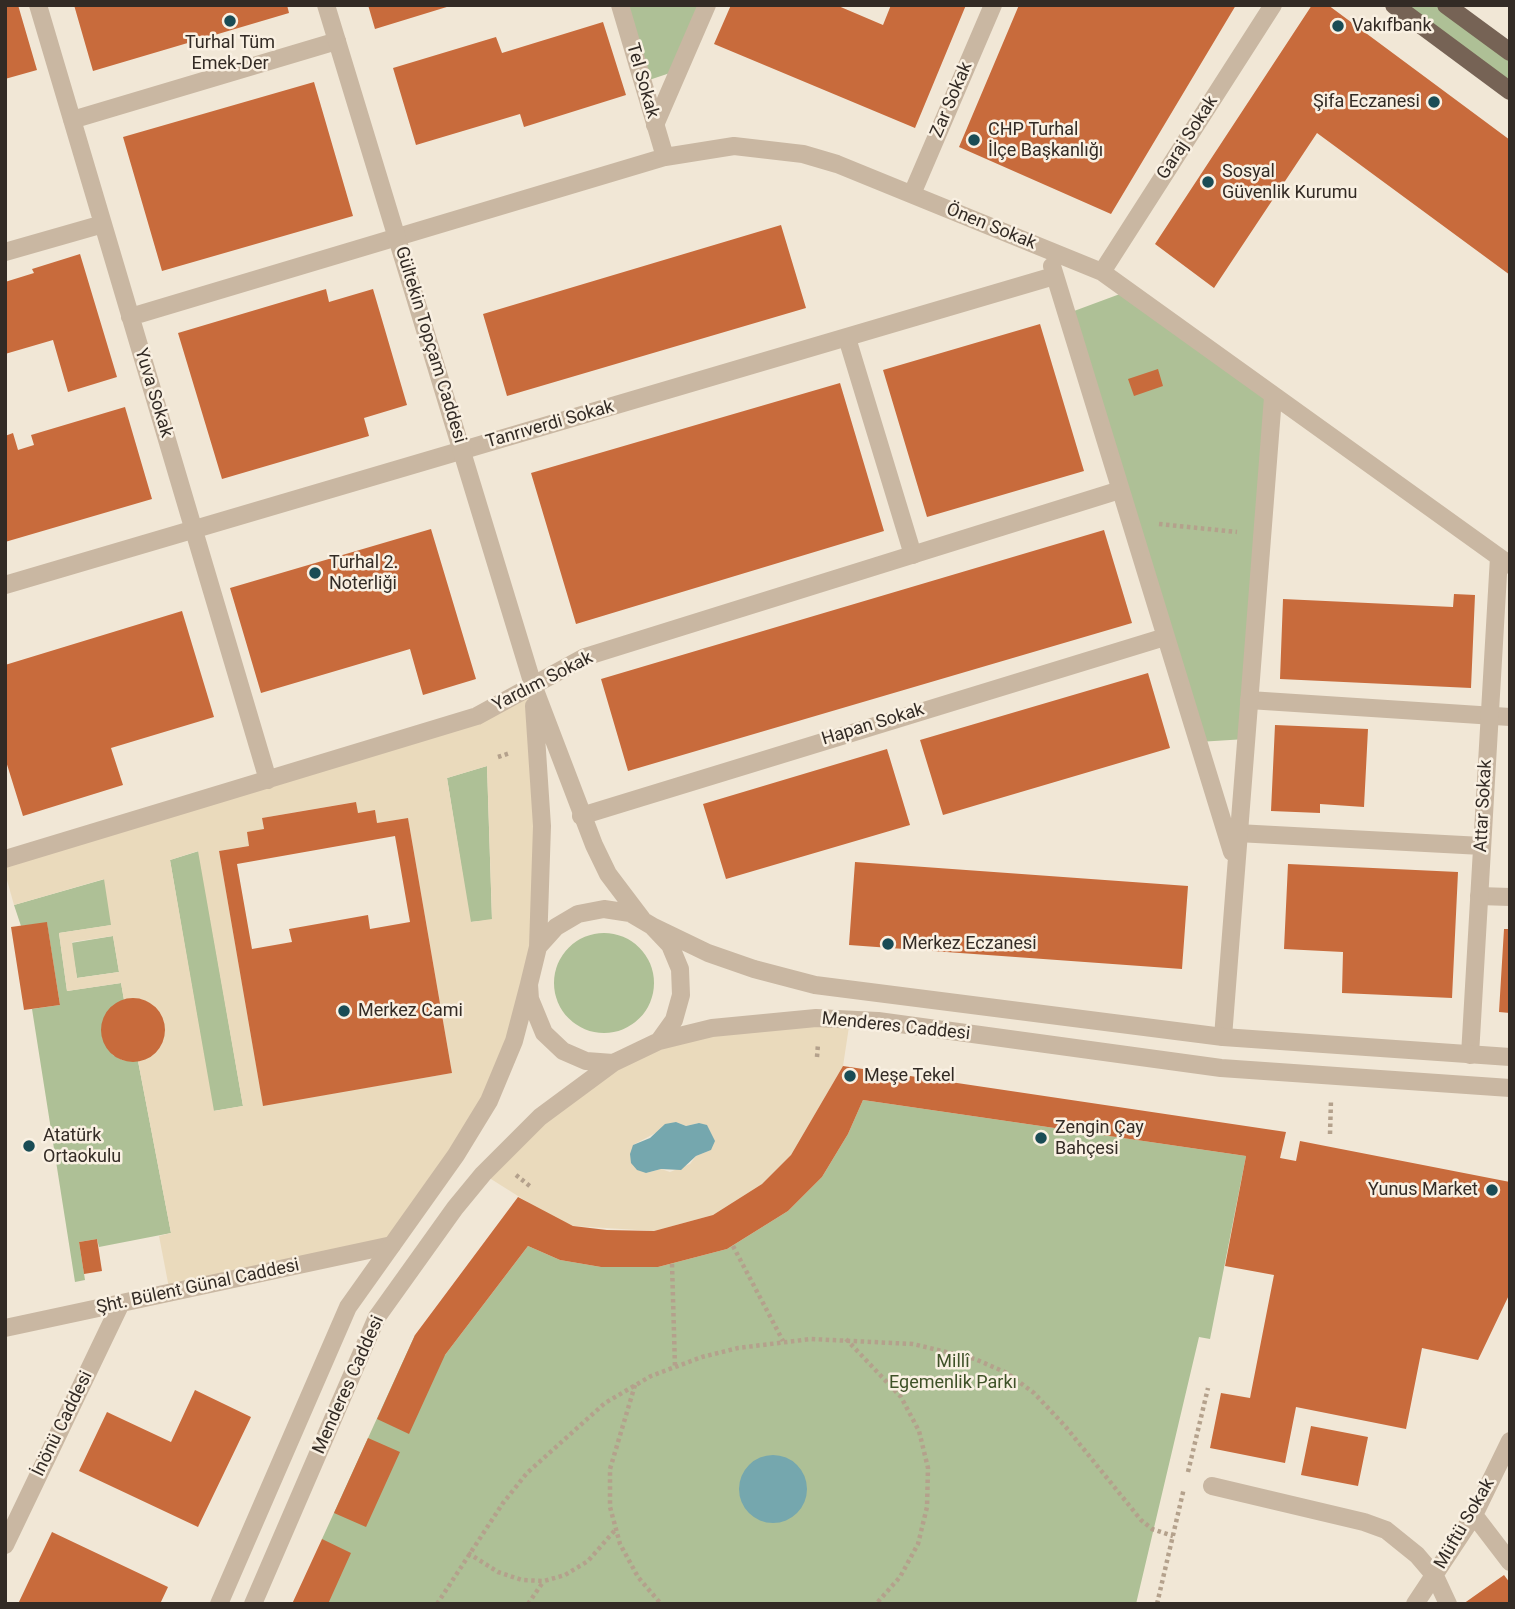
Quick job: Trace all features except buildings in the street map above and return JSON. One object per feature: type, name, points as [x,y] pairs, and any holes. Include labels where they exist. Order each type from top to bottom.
[{"type":"main road","points":[[1394,5],[1510,91]]},
{"type":"main road","points":[[1446,5],[1510,52]]},
{"type":"street","name":"Yuva Sokak","points":[[38,5],[268,780]]},
{"type":"street","name":"Gültekin Topçam Caddesi","points":[[326,5],[533,685]]},
{"type":"street","name":"Tel Sokak","points":[[620,5],[664,156]]},
{"type":"street","points":[[655,125],[707,5]]},
{"type":"street","name":"Zar Sokak","points":[[912,194],[993,5]]},
{"type":"street","name":"Garaj Sokak","points":[[1102,272],[1273,5]]},
{"type":"street","points":[[72,120],[337,41]]},
{"type":"street","name":"Önen Sokak","points":[[130,317],[664,156],[710,148],[769,148],[837,163],[1102,272],[1504,561]]},
{"type":"street","points":[[5,252],[103,224]]},
{"type":"street","points":[[1048,249],[1054,276],[1235,863]]},
{"type":"street","name":"Tanrıverdi Sokak","points":[[5,585],[1054,276]]},
{"type":"street","points":[[847,338],[913,555]]},
{"type":"street","points":[[1223,1037],[1273,397]]},
{"type":"street","name":"Yardım Sokak","points":[[5,859],[477,716],[585,657],[1120,490]]},
{"type":"street","name":"Attar Sokak","points":[[1470,1055],[1490,715],[1504,561]]},
{"type":"street","name":"Hapan Sokak","points":[[581,816],[1165,636]]},
{"type":"street","points":[[533,685],[581,816],[608,874],[647,922],[670,945],[682,982],[679,1008],[659,1041]]},
{"type":"street","points":[[533,685],[542,826],[538,947],[529,984],[537,1022],[552,1042],[586,1061],[613,1063]]},
{"type":"street","points":[[1249,700],[1510,717]]},
{"type":"street","points":[[1237,833],[1482,846]]},
{"type":"street","points":[[1479,896],[1510,897]]},
{"type":"street","points":[[538,947],[556,927],[578,914],[604,909],[647,922]]},
{"type":"street","name":"Menderes Caddesi","points":[[647,922],[708,953],[754,970],[816,985],[1223,1037],[1510,1057]]},
{"type":"street","name":"Menderes Caddesi","points":[[219,1604],[348,1307],[456,1155],[489,1101],[514,1041],[529,984]]},
{"type":"street","name":"Menderes Caddesi","points":[[253,1604],[377,1318],[483,1174],[540,1117],[613,1063],[659,1041],[734,1025],[816,1018],[877,1021],[1221,1068],[1510,1088]]},
{"type":"street","name":"Şht. Bülent Günal Caddesi","points":[[5,1328],[392,1245]]},
{"type":"street","name":"İnönü Caddesi","points":[[5,1545],[121,1303]]},
{"type":"street","name":"Müftü Sokak","points":[[1415,1604],[1474,1516],[1510,1441]]},
{"type":"street","points":[[1212,1486],[1386,1530],[1417,1555],[1435,1576],[1448,1604]]},
{"type":"street","points":[[1474,1516],[1510,1562]]},
{"type":"path","points":[[1130,522],[1262,534]]},
{"type":"path","points":[[733,1246],[783,1341]]},
{"type":"path","points":[[672,1264],[675,1367]]},
{"type":"path","points":[[845,1339],[901,1397],[919,1431],[928,1468],[927,1507],[918,1544],[900,1577],[876,1604]]},
{"type":"path","points":[[437,1604],[468,1553],[527,1474],[605,1403],[635,1384],[675,1367],[738,1348],[783,1341],[878,1340],[947,1350],[1007,1373],[1034,1393],[1065,1426],[1141,1520],[1152,1530],[1173,1536]]},
{"type":"path","points":[[635,1384],[610,1469],[611,1507],[620,1544],[638,1577],[661,1604]]},
{"type":"path","points":[[1157,1604],[1208,1388]]},
{"type":"path","points":[[468,1553],[498,1572],[522,1580],[544,1581],[565,1575],[588,1561],[616,1530]]},
{"type":"path","points":[[528,1604],[544,1581]]},
{"type":"green space","points":[[620,5],[707,5],[679,70],[643,82]]},
{"type":"green space","points":[[1394,5],[1446,5],[1510,52],[1510,91]]},
{"type":"green space","points":[[1128,291],[1273,397],[1246,739],[1198,742],[1066,314]]},
{"type":"green space","points":[[487,766],[492,920],[470,922],[447,778]]},
{"type":"green space","points":[[199,851],[243,1106],[213,1111],[170,860]]},
{"type":"green space","points":[[105,879],[112,925],[59,933],[67,991],[121,983],[124,1000],[105,1016],[102,1037],[113,1055],[122,1060],[138,1061],[171,1233],[99,1247],[97,1239],[79,1242],[85,1280],[75,1282],[32,1009],[60,1005],[47,923],[21,926],[14,905]]},
{"type":"green space","points":[[604,933],[623,937],[639,948],[650,964],[654,983],[650,1002],[639,1018],[623,1029],[604,1033],[585,1029],[569,1018],[558,1002],[554,983],[558,964],[569,948],[585,937]]},
{"type":"green space","points":[[113,936],[119,972],[77,978],[71,943]]},
{"type":"green space","name":"Millî Egemenlik Parkı","points":[[863,1100],[1246,1156],[1210,1339],[1199,1337],[1136,1604],[328,1604],[322,1539],[415,1335],[445,1355],[528,1246],[560,1260],[601,1267],[658,1267],[727,1249],[788,1211],[822,1177],[848,1134]]},
{"type":"shaded area","points":[[533,685],[538,947],[500,1079],[392,1245],[170,1293],[159,1236],[171,1233],[138,1061],[160,1047],[165,1031],[163,1021],[151,1004],[141,999],[124,1000],[121,983],[67,991],[59,933],[111,925],[104,879],[14,905],[5,873],[5,859],[477,716]],"holes":[[[487,766],[492,919],[471,922],[447,778]],[[355,802],[360,826],[408,818],[452,1073],[263,1105],[219,851],[266,843],[262,818]],[[198,851],[243,1106],[214,1111],[170,860]],[[113,936],[119,972],[77,978],[72,942]]]},
{"type":"shaded area","points":[[850,1020],[843,1066],[791,1155],[762,1184],[713,1215],[654,1231],[573,1226],[545,1213],[483,1174],[523,1132],[659,1041]],"holes":[[[676,1122],[686,1126],[699,1123],[711,1150],[696,1156],[690,1164],[670,1172],[661,1169],[646,1173],[633,1145]]]},
{"type":"water","points":[[676,1122],[686,1126],[699,1123],[707,1125],[715,1141],[711,1150],[696,1156],[681,1170],[661,1169],[646,1173],[637,1170],[631,1163],[633,1145],[650,1138],[665,1124]]},
{"type":"water","points":[[773,1455],[786,1458],[797,1465],[804,1476],[807,1489],[804,1502],[797,1513],[786,1520],[773,1523],[760,1520],[749,1513],[742,1502],[739,1489],[742,1476],[749,1465],[760,1458]]},
{"type":"place","name":"Turhal Tüm Emek-Der","points":[[230,21]]},
{"type":"place","name":"Vakıfbank","points":[[1338,26]]},
{"type":"place","name":"Şifa Eczanesi","points":[[1434,102]]},
{"type":"place","name":"CHP Turhal İlçe Başkanlığı","points":[[974,140]]},
{"type":"place","name":"Sosyal Güvenlik Kurumu","points":[[1208,182]]},
{"type":"place","name":"Turhal 2. Noterliği","points":[[315,573]]},
{"type":"place","name":"Merkez Eczanesi","points":[[888,944]]},
{"type":"place","name":"Merkez Cami","points":[[344,1011]]},
{"type":"place","name":"Meşe Tekel","points":[[850,1076]]},
{"type":"place","name":"Zengin Çay Bahçesi","points":[[1041,1138]]},
{"type":"place","name":"Atatürk Ortaokulu","points":[[29,1146]]},
{"type":"place","name":"Yunus Market","points":[[1492,1190]]}]
